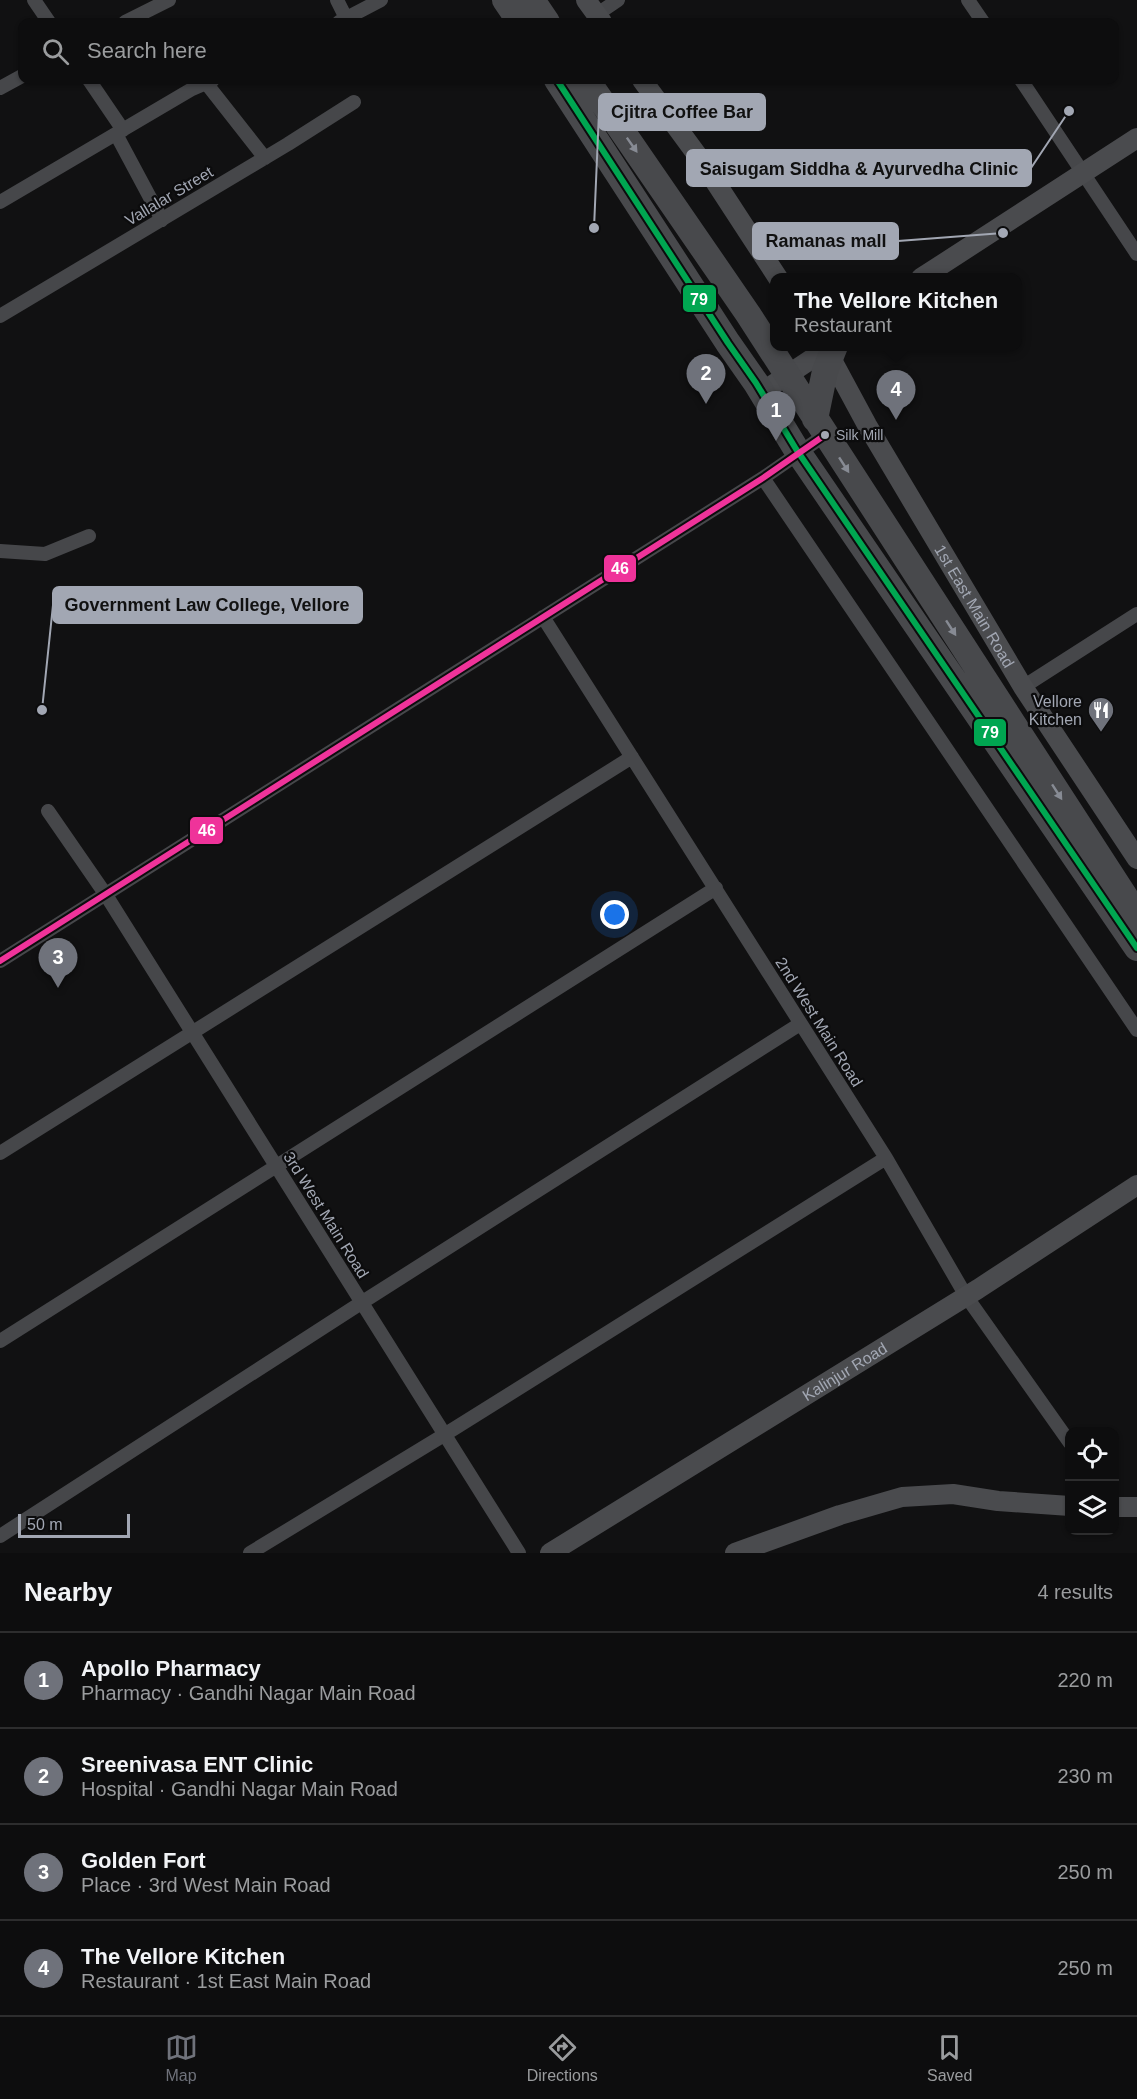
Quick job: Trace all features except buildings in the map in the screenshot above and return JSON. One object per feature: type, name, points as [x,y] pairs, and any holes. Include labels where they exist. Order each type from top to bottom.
[{"type":"highway","points":[[505,0],[517,18]]},
{"type":"highway","points":[[532,0],[544,18]]},
{"type":"highway","points":[[560,84],[800,454],[1137,948]]},
{"type":"highway","points":[[590,84],[770,349]]},
{"type":"highway","points":[[748,314],[770,321]]},
{"type":"highway","points":[[771,351],[1137,915]]},
{"type":"highway","points":[[820,427],[827,351]]},
{"type":"street","points":[[34,0],[46,18]]},
{"type":"street","points":[[133,18],[169,0]]},
{"type":"street","points":[[337,0],[342,18]]},
{"type":"street","points":[[347,18],[381,0]]},
{"type":"street","points":[[594,12],[618,0]]},
{"type":"street","points":[[968,0],[980,18]]},
{"type":"street","points":[[0,88],[18,78]]},
{"type":"street","points":[[90,84],[119,132],[162,220]]},
{"type":"street","points":[[0,202],[203,84]]},
{"type":"street","points":[[212,84],[265,158]]},
{"type":"street","points":[[645,84],[703,163],[775,273]]},
{"type":"street","points":[[1024,84],[1137,254]]},
{"type":"street","name":"Vallalar Street","points":[[0,316],[265,158],[354,102]]},
{"type":"street","points":[[944,273],[1087,177],[1137,138]]},
{"type":"street","points":[[929,273],[1137,148]]},
{"type":"street","points":[[759,388],[784,371],[823,351]]},
{"type":"street","name":"1st East Main Road","points":[[828,351],[867,424],[1023,687],[1137,859]]},
{"type":"street","points":[[0,961],[800,454],[820,427]]},
{"type":"street","points":[[763,478],[1137,1030]]},
{"type":"street","points":[[0,550],[45,554],[89,536]]},
{"type":"street","points":[[1023,687],[1137,614]]},
{"type":"street","name":"2nd West Main Road","points":[[543,617],[886,1158],[966,1296],[1065,1436]]},
{"type":"street","points":[[0,1153],[632,757]]},
{"type":"street","name":"3rd West Main Road","points":[[48,811],[106,895],[519,1553]]},
{"type":"street","points":[[0,1341],[716,888]]},
{"type":"street","points":[[0,1536],[800,1024]]},
{"type":"street","points":[[250,1553],[444,1435],[886,1158]]},
{"type":"street","name":"Kalinjur Road","points":[[550,1553],[966,1296],[1137,1185]]},
{"type":"street","points":[[735,1553],[840,1515],[902,1497],[953,1494],[1065,1506]]},
{"type":"street","points":[[1119,1507],[1137,1507]]},
{"type":"transit line","name":"79","points":[[560,84],[756,383],[796,449],[1137,948]]},
{"type":"transit line","name":"46","points":[[0,961],[763,478],[825,435]]},
{"type":"place","name":"Saisugam Siddha & Ayurvedha Clinic","points":[[1069,111]]},
{"type":"place","name":"Cjitra Coffee Bar","points":[[594,228]]},
{"type":"place","name":"Ramanas mall","points":[[1003,233]]},
{"type":"place","name":"Sreenivasa ENT Clinic","points":[[706,404]]},
{"type":"place","name":"The Vellore Kitchen","points":[[896,420]]},
{"type":"place","name":"Silk Mill","points":[[825,435]]},
{"type":"place","name":"Apollo Pharmacy","points":[[776,441]]},
{"type":"place","name":"Government Law College, Vellore","points":[[42,710]]},
{"type":"place","name":"Vellore Kitchen","points":[[1101,733]]},
{"type":"place","name":"Golden Fort","points":[[58,988]]}]
